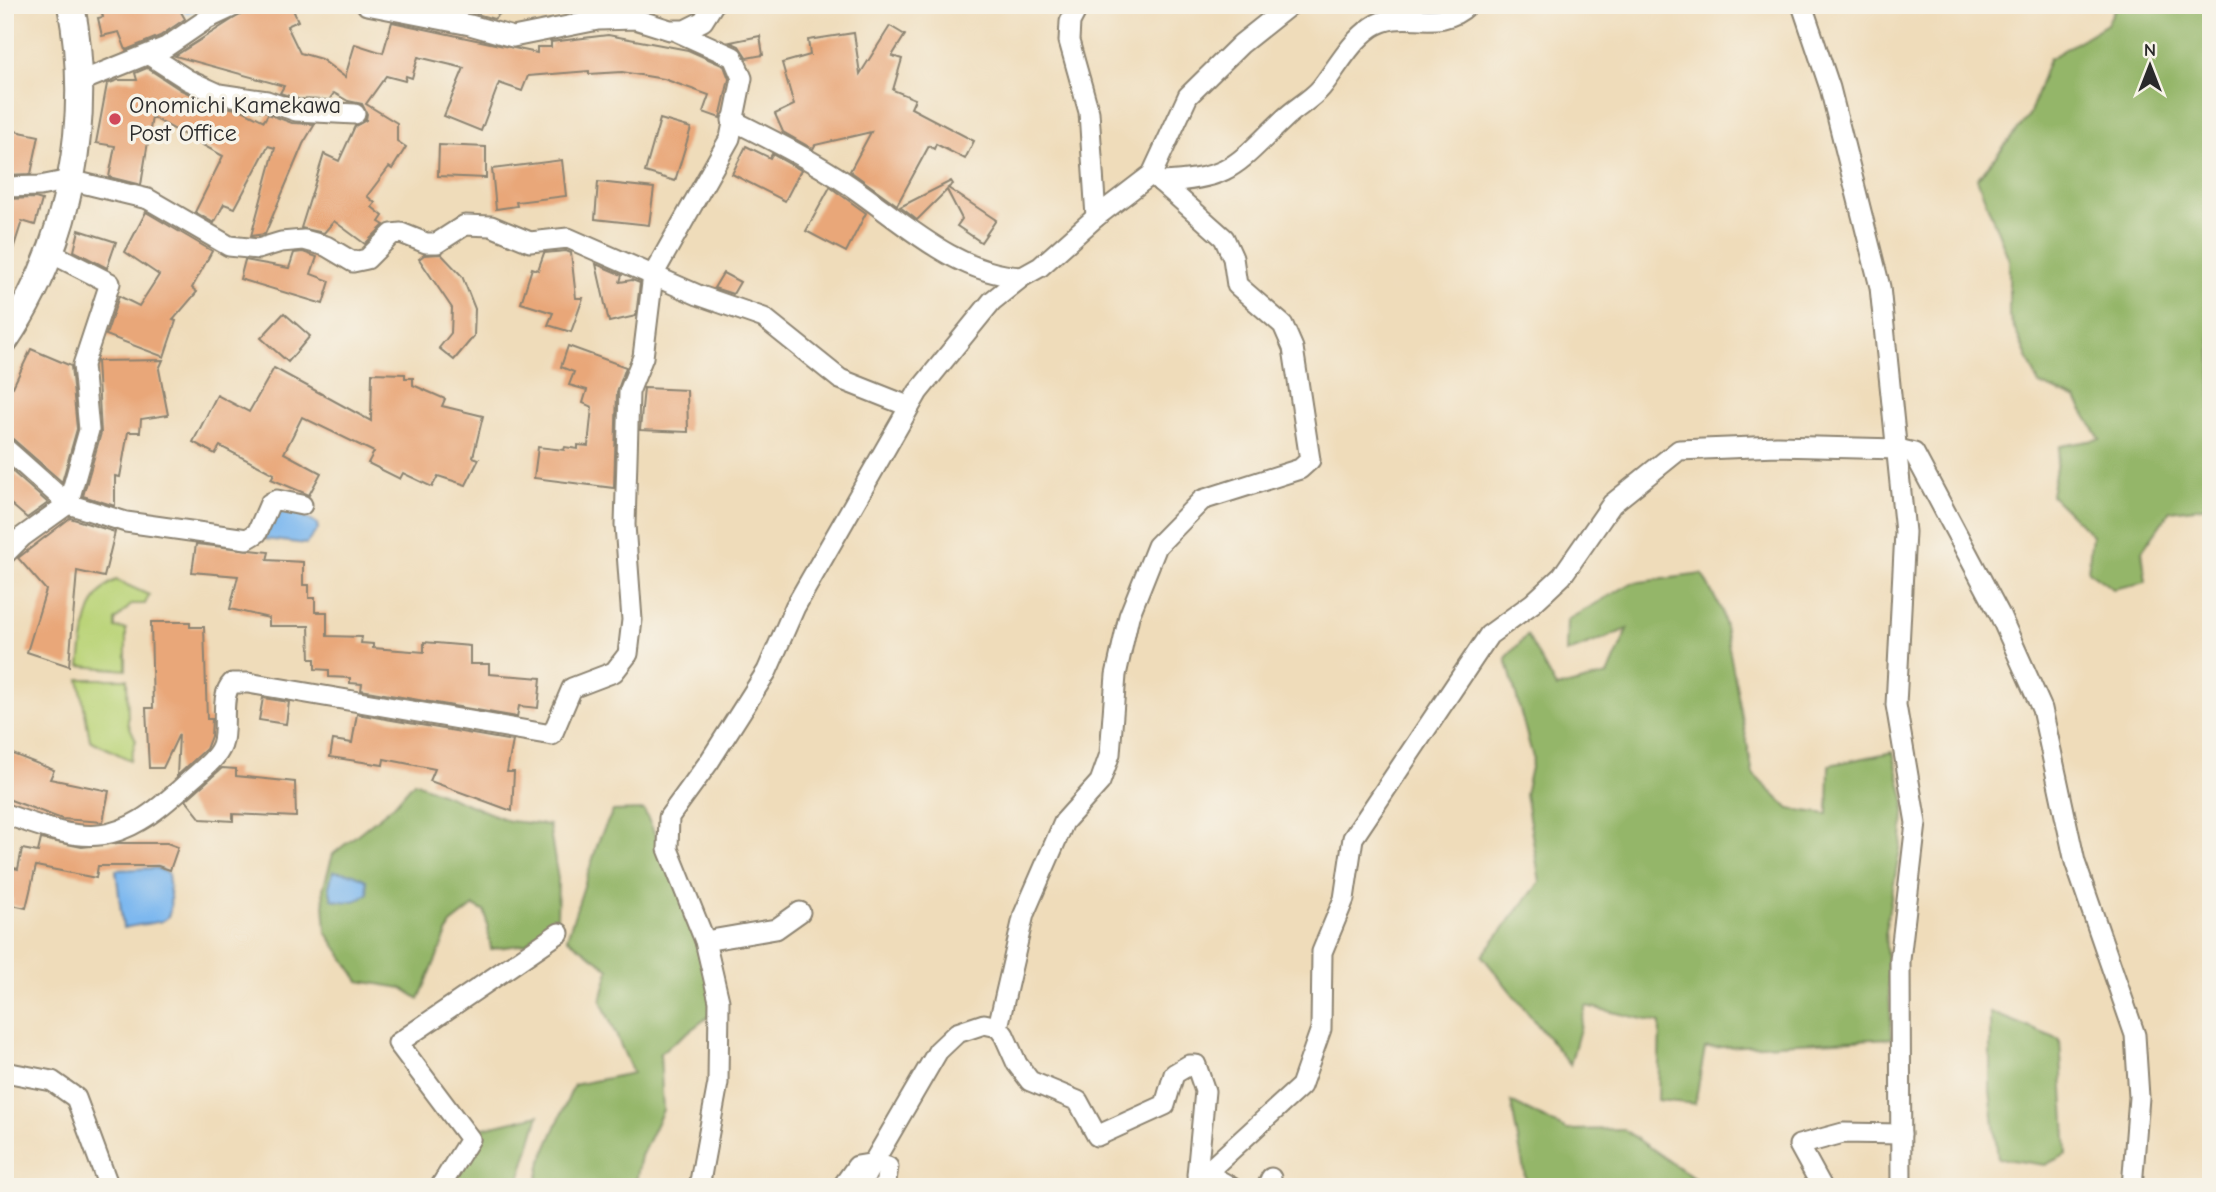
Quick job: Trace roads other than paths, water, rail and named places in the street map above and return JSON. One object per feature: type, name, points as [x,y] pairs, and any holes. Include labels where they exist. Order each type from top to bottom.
[{"type":"main road","points":[[5,340],[49,252],[70,180],[77,142],[79,82],[71,5]]},
{"type":"street","points":[[79,82],[149,55],[237,5]]},
{"type":"street","points":[[5,814],[74,836],[102,836],[131,828],[153,813],[215,757],[225,731],[228,687],[238,682],[552,735],[572,688],[620,668],[632,637],[625,525],[629,392],[643,357],[653,275],[726,148],[741,78],[737,63],[724,51],[678,32],[635,19],[584,22],[513,37],[470,24],[368,5]]},
{"type":"street","points":[[678,32],[698,24],[713,5]]},
{"type":"street","points":[[1079,5],[1068,33],[1087,100],[1096,217]]},
{"type":"street","points":[[1157,178],[1188,96],[1222,61],[1290,5]]},
{"type":"street","points":[[699,1187],[718,1083],[719,1001],[705,940],[686,887],[668,849],[669,817],[709,762],[767,671],[794,607],[888,447],[908,406],[992,301],[1063,249],[1096,217],[1157,178],[1210,176],[1233,168],[1290,113],[1317,92],[1370,28],[1390,20],[1442,20],[1468,5]]},
{"type":"street","points":[[1801,5],[1830,88],[1880,287],[1898,449],[1905,532],[1896,705],[1916,823],[1900,961],[1901,1187]]},
{"type":"street","points":[[149,55],[188,80],[234,98],[267,101],[296,111],[355,114]]},
{"type":"street","points":[[732,120],[848,184],[932,244],[987,272],[1022,277]]},
{"type":"street","points":[[1157,178],[1224,238],[1233,258],[1237,285],[1283,326],[1293,348],[1310,460],[1300,469],[1202,500],[1157,546],[1129,616],[1116,675],[1110,754],[1100,782],[1064,821],[1024,914],[998,1027],[1017,1064],[1030,1081],[1078,1101],[1097,1136],[1165,1105],[1174,1074],[1189,1065],[1196,1065],[1205,1091],[1197,1175],[1206,1173],[1301,1086],[1321,1029],[1322,952],[1344,899],[1353,838],[1489,635],[1533,603],[1562,576],[1612,504],[1679,450],[1777,446],[1898,449],[1914,453],[2000,615],[2042,709],[2075,862],[2136,1035],[2138,1097],[2132,1187]]},
{"type":"street","points":[[5,187],[40,186],[70,180],[148,199],[218,241],[249,250],[303,240],[316,242],[348,261],[358,262],[367,258],[392,234],[401,233],[426,243],[437,243],[458,226],[479,223],[502,229],[530,242],[568,238],[698,296],[764,318],[840,379],[908,406]]},
{"type":"street","points":[[5,554],[22,537],[68,504],[89,430],[84,362],[110,283],[49,252]]},
{"type":"street","points":[[5,448],[68,504],[136,524],[247,540],[257,533],[270,503],[278,500],[302,505]]},
{"type":"street","points":[[705,940],[776,929],[800,912]]},
{"type":"street","points":[[440,1187],[470,1139],[398,1043],[559,933]]},
{"type":"street","points":[[859,1187],[938,1051],[957,1033],[984,1024],[998,1027]]},
{"type":"street","points":[[5,1072],[52,1081],[76,1098],[109,1187]]},
{"type":"street","points":[[1822,1187],[1799,1145],[1843,1133],[1901,1134]]},
{"type":"street","points":[[842,1187],[857,1166],[875,1163],[888,1167],[885,1187]]},
{"type":"street","points":[[1206,1173],[1231,1187]]},
{"type":"water","points":[[279,509],[296,512],[317,524],[318,529],[306,544],[264,539]]},
{"type":"water","points":[[156,868],[168,873],[169,913],[160,921],[123,928],[116,870]]},
{"type":"water","points":[[333,871],[354,874],[366,880],[368,893],[351,901],[332,899],[329,887]]},
{"type":"waterway","points":[[187,10],[204,5]]},
{"type":"place","name":"Onomichi Kamekawa Post Office","points":[[115,119]]}]
